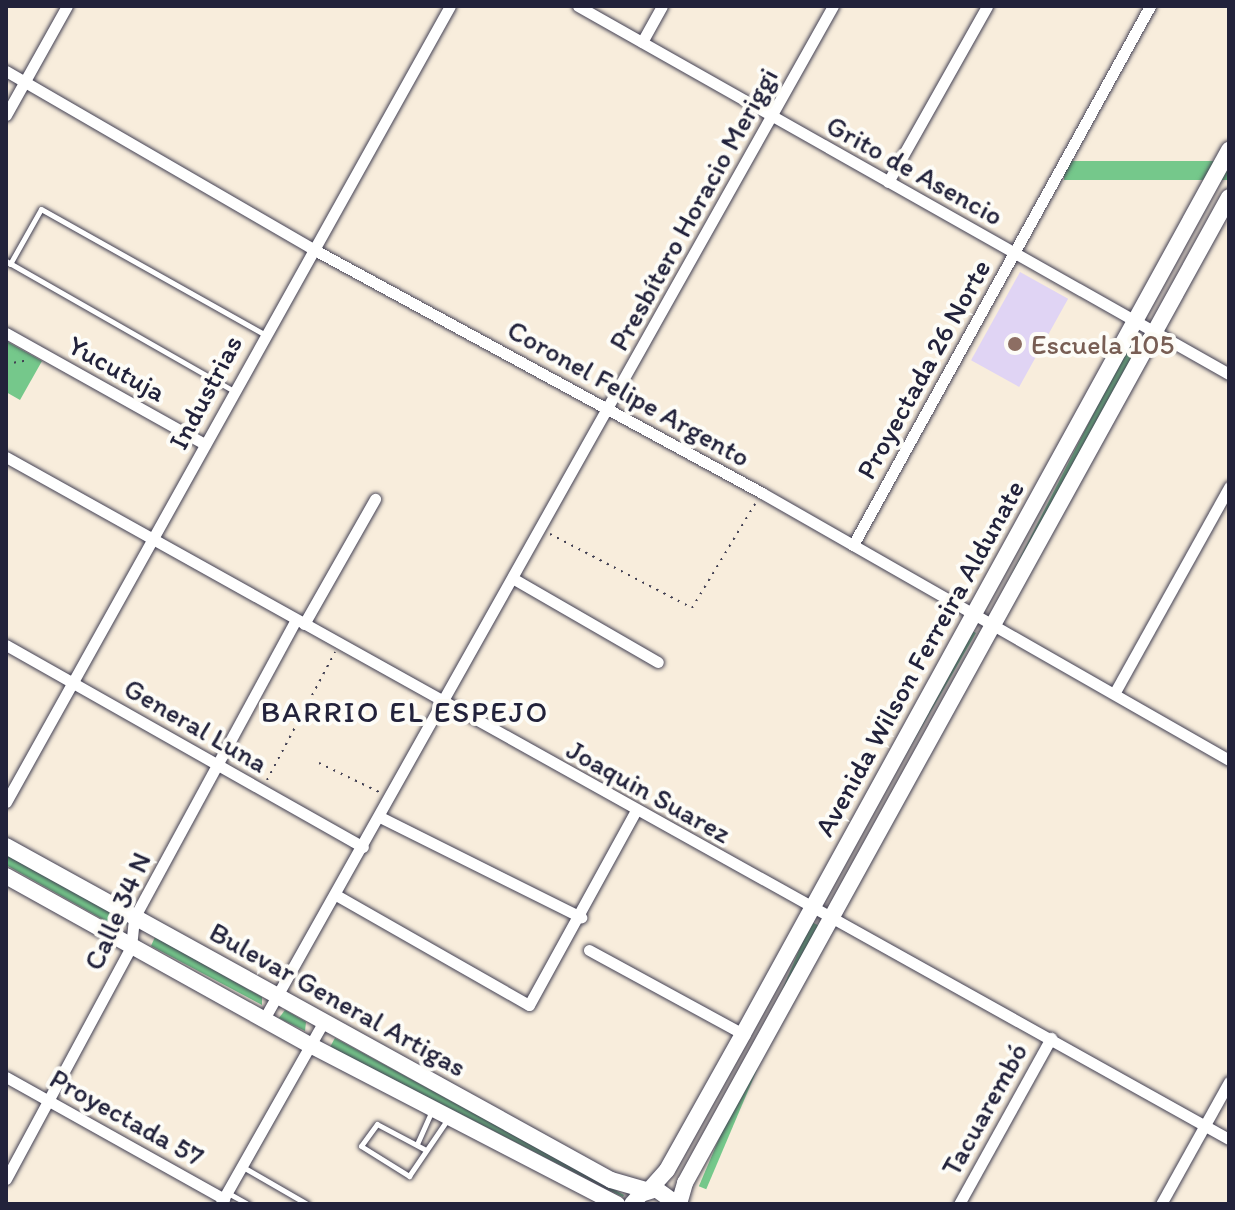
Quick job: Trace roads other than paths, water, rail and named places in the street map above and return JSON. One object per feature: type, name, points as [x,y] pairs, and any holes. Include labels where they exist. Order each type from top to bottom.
[{"type":"street","points":[[6,115],[67,6]]},
{"type":"street","name":"Industrias","points":[[6,802],[154,540],[311,248],[450,6]]},
{"type":"street","name":"Grito de Asencio","points":[[578,6],[1229,374]]},
{"type":"street","points":[[642,42],[662,6]]},
{"type":"street","name":"Presbítero Horacio Meriggi","points":[[264,1019],[445,703],[833,6]]},
{"type":"street","points":[[888,182],[987,6]]},
{"type":"street","name":"Proyectada 26 Norte","points":[[853,545],[1150,6]]},
{"type":"street","name":"Coronel Felipe Argento","points":[[6,71],[311,248],[762,493],[1115,692],[1229,760]]},
{"type":"street","name":"Avenida Wilson Ferreira Aldunate","points":[[632,1204],[667,1170],[1229,150]]},
{"type":"street","name":"Avenida Wilson Ferreira Aldunate","points":[[678,1204],[685,1183],[1229,197]]},
{"type":"street","name":"Yucutuja","points":[[6,333],[205,444]]},
{"type":"street","name":"Joaquin Suarez","points":[[6,457],[635,812],[1051,1038],[1229,1139]]},
{"type":"street","points":[[1115,692],[1229,487]]},
{"type":"street","name":"Calle 34 N","points":[[6,1179],[131,947],[134,918],[300,622],[375,499]]},
{"type":"street","points":[[514,579],[658,662]]},
{"type":"street","name":"General Luna","points":[[6,645],[363,847]]},
{"type":"street","points":[[336,895],[529,1005],[581,917],[635,812]]},
{"type":"street","points":[[380,817],[581,917]]},
{"type":"street","name":"Bulevar General Artigas","points":[[6,846],[611,1180],[668,1193],[678,1204]]},
{"type":"street","name":"Bulevar General Artigas","points":[[6,876],[310,1045],[617,1204]]},
{"type":"street","points":[[589,950],[743,1034]]},
{"type":"street","points":[[224,1198],[324,1021]]},
{"type":"street","name":"Tacuarembó","points":[[959,1204],[1051,1038]]},
{"type":"street","name":"Proyectada 57","points":[[6,1077],[224,1198]]},
{"type":"street","points":[[1161,1204],[1229,1082]]},
{"type":"lane","points":[[232,390],[8,263],[41,209],[264,334]]},
{"type":"lane","points":[[417,1144],[433,1108]]},
{"type":"lane","points":[[424,1149],[377,1124],[361,1146],[407,1176],[450,1117]]},
{"type":"lane","points":[[242,1167],[307,1204]]},
{"type":"lane","points":[[224,1198],[248,1204]]},
{"type":"place","name":"Escuela 105","points":[[1015,344]]},
{"type":"district","name":"BARRIO EL ESPEJO","points":[[405,712]]}]
